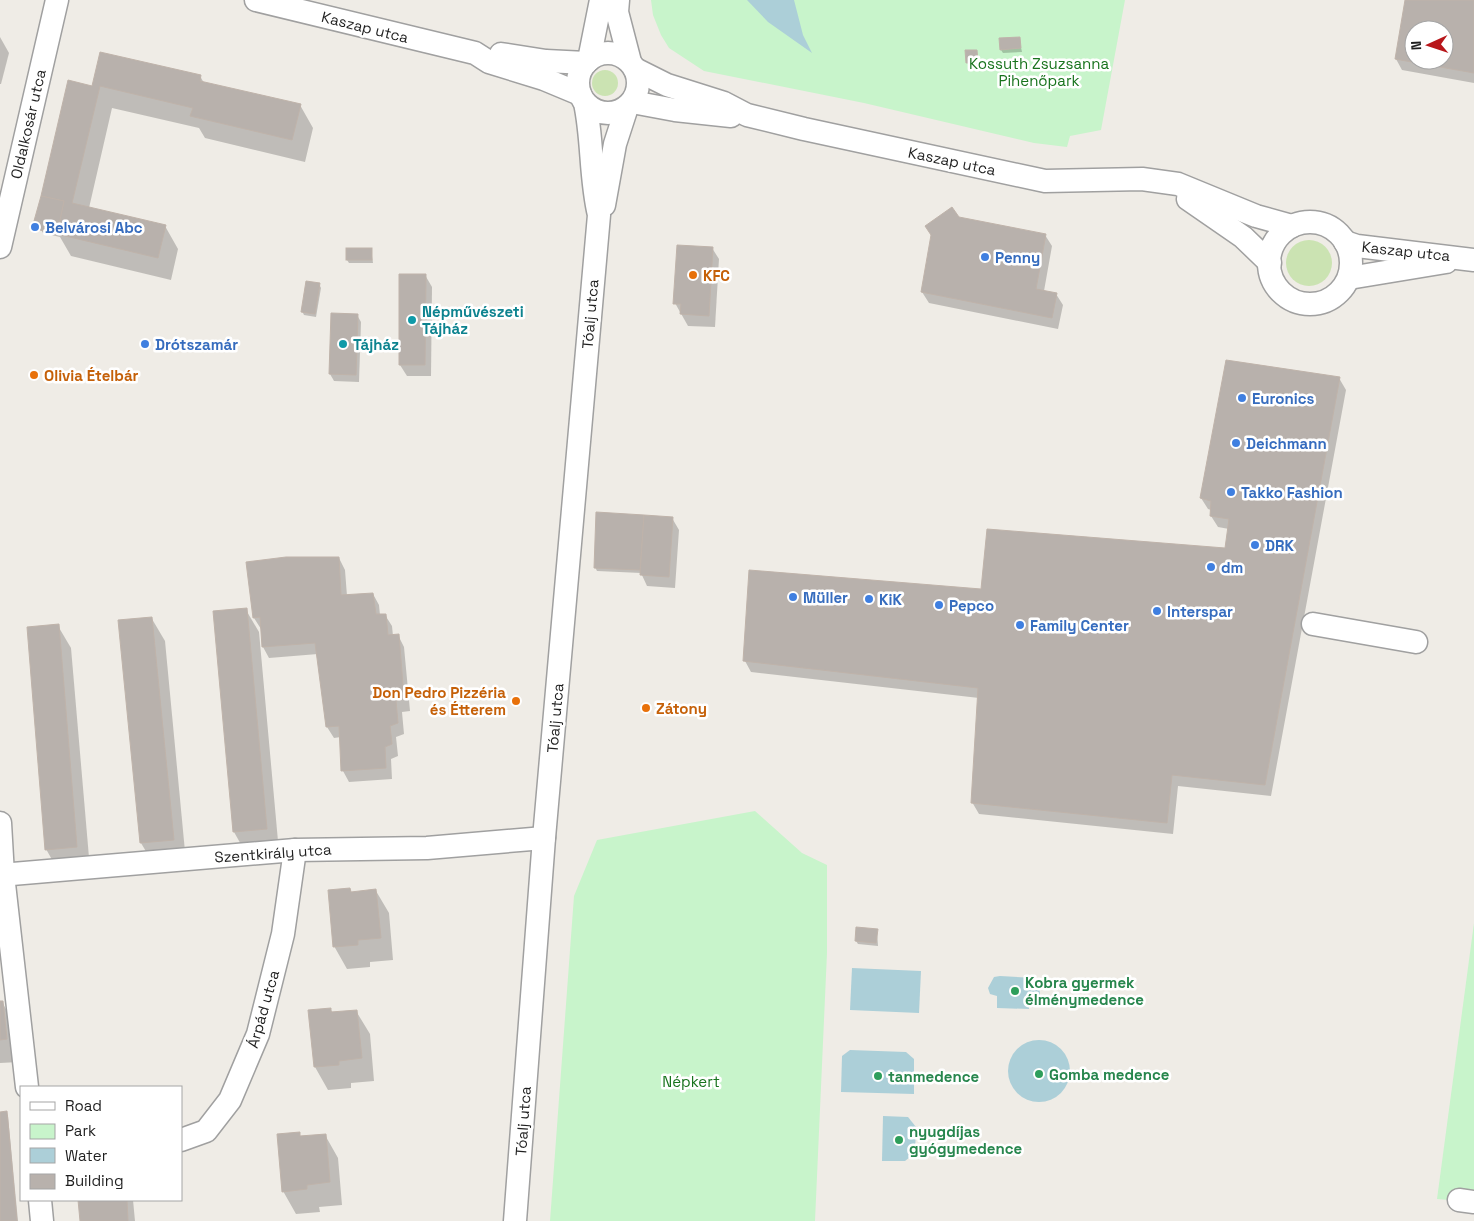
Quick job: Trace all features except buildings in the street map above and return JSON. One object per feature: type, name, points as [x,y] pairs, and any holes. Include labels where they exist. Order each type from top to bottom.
[{"type":"street","name":"Oldalkosár utca","points":[[0,247],[57,0]]},
{"type":"street","name":"Kaszap utca","points":[[256,0],[475,53],[491,52],[546,61],[588,62]]},
{"type":"street","points":[[601,0],[588,62],[579,76],[583,98],[592,109],[610,114],[630,105],[638,86],[617,12],[618,0]]},
{"type":"street","name":"Kaszap utca","points":[[475,53],[490,62],[544,80],[583,98]]},
{"type":"street","points":[[588,62],[606,53],[623,56],[632,65]]},
{"type":"street","name":"Kaszap utca","points":[[632,65],[667,85],[724,103],[747,115]]},
{"type":"street","name":"Tóalj utca","points":[[583,98],[591,131],[595,200],[599,215]]},
{"type":"street","name":"Kaszap utca","points":[[630,105],[721,116],[747,115],[1045,181],[1124,178],[1178,184],[1256,216],[1292,226]]},
{"type":"street","name":"Tóalj utca","points":[[515,1221],[544,838],[599,215],[605,201],[615,144],[630,105]]},
{"type":"street","name":"Kaszap utca","points":[[1160,182],[1171,191],[1195,203],[1243,238],[1270,263]]},
{"type":"street","points":[[1307,222],[1322,224],[1335,230],[1345,242],[1351,256],[1349,278],[1340,291],[1328,300],[1311,304],[1299,303],[1285,296],[1275,284],[1270,263],[1276,241],[1292,226],[1307,222]]},
{"type":"street","name":"Kaszap utca","points":[[1345,242],[1357,246],[1470,259]]},
{"type":"street","name":"Kaszap utca","points":[[1349,278],[1470,259]]},
{"type":"street","points":[[1313,624],[1416,642]]},
{"type":"street","points":[[0,823],[2,875],[27,1086]]},
{"type":"street","name":"Szentkirály utca","points":[[2,875],[295,850],[427,848],[544,838]]},
{"type":"street","name":"Árpád utca","points":[[182,1140],[206,1131],[230,1100],[258,1034],[283,934],[295,850]]},
{"type":"street","points":[[40,1201],[42,1221]]},
{"type":"green space","name":"Kossuth Zsuzsanna Pihenőpark","points":[[651,0],[1125,0],[1101,130],[1070,136],[1067,147],[1034,143],[864,103],[704,71],[669,48],[661,35],[653,15]]},
{"type":"green space","points":[[605,70],[614,74],[618,83],[614,92],[605,96],[596,92],[592,83],[596,74]]},
{"type":"green space","points":[[1309,240],[1322,244],[1328,250],[1332,263],[1328,276],[1322,282],[1309,286],[1296,282],[1290,276],[1286,263],[1290,250],[1296,244]]},
{"type":"green space","name":"Népkert","points":[[755,811],[802,853],[827,865],[827,953],[815,1221],[550,1221],[574,896],[597,840]]},
{"type":"green space","points":[[1474,923],[1474,1202],[1437,1199]]},
{"type":"water","points":[[747,0],[794,0],[803,35],[812,53],[768,22]]},
{"type":"water","points":[[852,968],[921,971],[919,1013],[850,1010]]},
{"type":"water","name":"Kobra gyermek élménymedence","points":[[994,977],[1036,978],[1039,983],[1040,995],[1029,999],[1029,1009],[997,1008],[997,996],[990,994],[988,988]]},
{"type":"water","name":"Gomba medence","points":[[1039,1040],[1051,1042],[1061,1049],[1068,1059],[1070,1071],[1068,1083],[1061,1093],[1051,1100],[1039,1102],[1027,1100],[1017,1093],[1010,1083],[1008,1071],[1010,1059],[1017,1049],[1027,1042]]},
{"type":"water","name":"tanmedence","points":[[850,1050],[906,1052],[914,1059],[914,1094],[841,1092],[842,1056]]},
{"type":"water","name":"nyugdíjas gyógymedence","points":[[883,1116],[908,1117],[916,1127],[915,1153],[905,1161],[882,1161]]},
{"type":"place","name":"Belvárosi Abc","points":[[35,227]]},
{"type":"place","name":"Penny","points":[[985,257]]},
{"type":"place","name":"KFC","points":[[693,275]]},
{"type":"place","name":"Népművészeti Tájház","points":[[412,320]]},
{"type":"place","name":"Drótszamár","points":[[145,344]]},
{"type":"place","name":"Tájház","points":[[343,344]]},
{"type":"place","name":"Olivia Ételbár","points":[[34,375]]},
{"type":"place","name":"Euronics","points":[[1242,398]]},
{"type":"place","name":"Deichmann","points":[[1236,443]]},
{"type":"place","name":"Takko Fashion","points":[[1231,492]]},
{"type":"place","name":"DRK","points":[[1255,545]]},
{"type":"place","name":"dm","points":[[1211,567]]},
{"type":"place","name":"Müller","points":[[793,597]]},
{"type":"place","name":"KiK","points":[[869,599]]},
{"type":"place","name":"Pepco","points":[[939,605]]},
{"type":"place","name":"Interspar","points":[[1157,611]]},
{"type":"place","name":"Family Center","points":[[1020,625]]},
{"type":"place","name":"Don Pedro Pizzéria és Étterem","points":[[516,701]]},
{"type":"place","name":"Zátony","points":[[646,708]]},
{"type":"place","name":"Kobra gyermek élménymedence","points":[[1015,991]]},
{"type":"place","name":"Gomba medence","points":[[1039,1074]]},
{"type":"place","name":"tanmedence","points":[[878,1076]]},
{"type":"place","name":"nyugdíjas gyógymedence","points":[[899,1140]]}]
